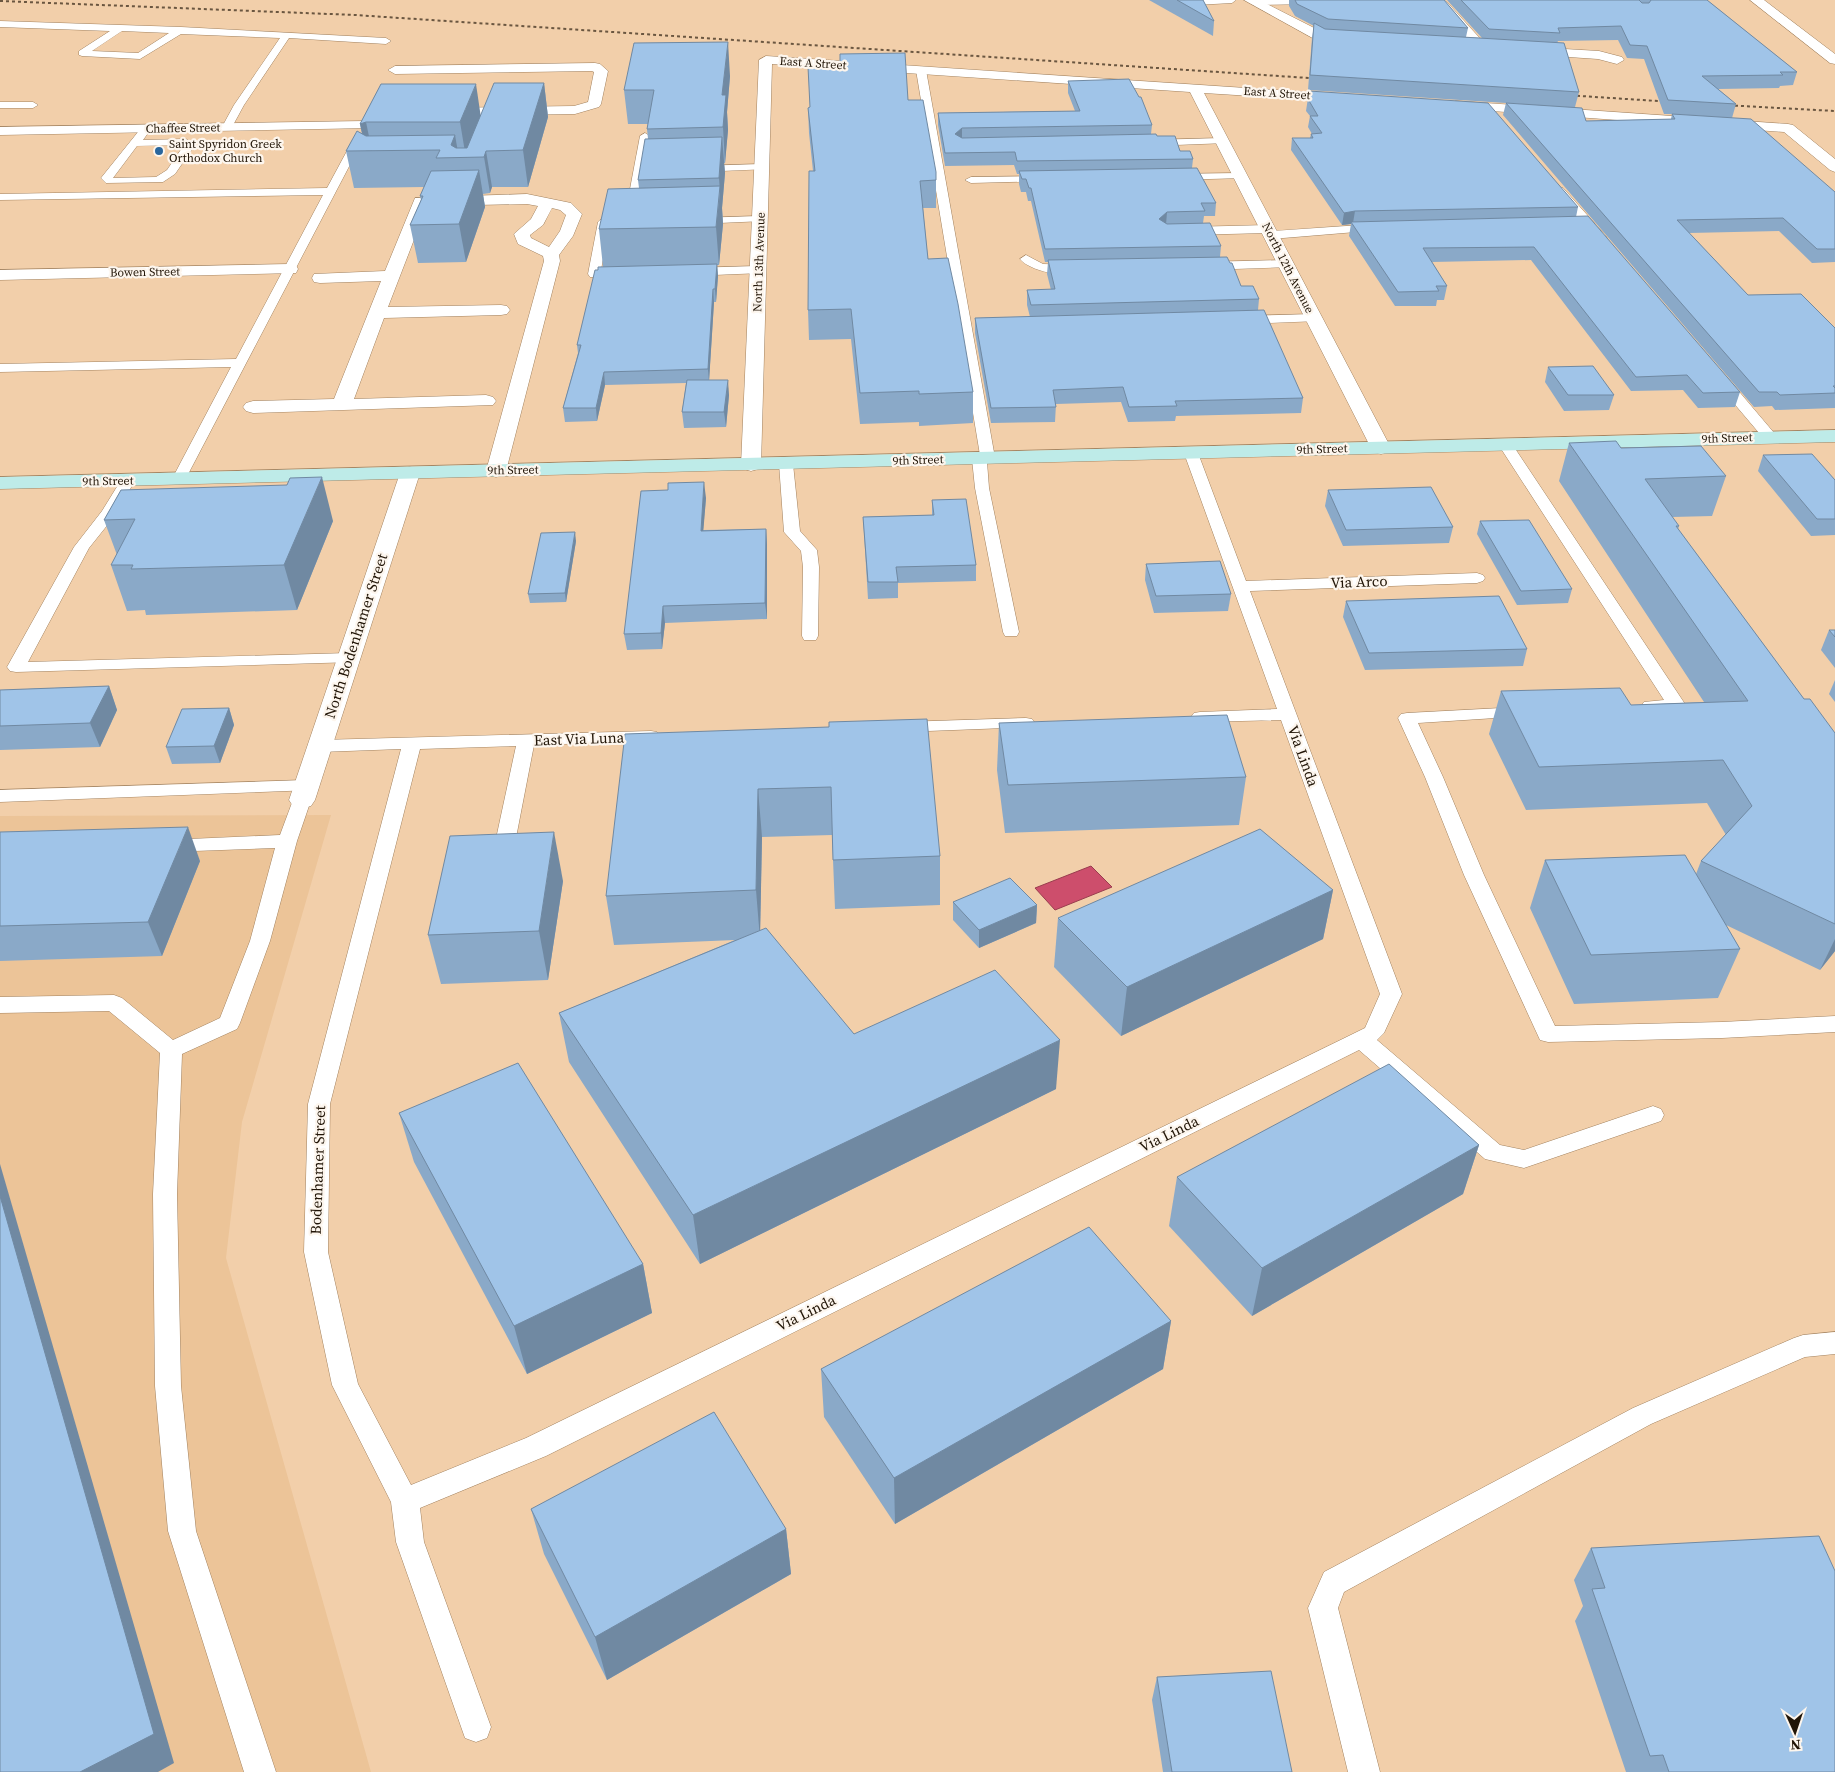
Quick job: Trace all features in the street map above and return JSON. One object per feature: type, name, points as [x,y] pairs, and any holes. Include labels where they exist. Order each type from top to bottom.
[{"type":"street","points":[[1438,0],[1486,48],[1461,46]]},
{"type":"street","points":[[1756,0],[1835,60]]},
{"type":"street","points":[[1252,1],[1323,38],[1362,40]]},
{"type":"street","points":[[1520,50],[1599,55],[1617,60]]},
{"type":"street","points":[[534,68],[539,52]]},
{"type":"street","name":"East A Street","points":[[766,60],[1362,99]]},
{"type":"street","name":"North 13th Avenue","points":[[750,465],[766,60]]},
{"type":"street","points":[[395,70],[584,67],[595,67],[601,70],[594,104],[574,110],[427,112]]},
{"type":"street","name":"North 12th Avenue","points":[[1195,88],[1381,448]]},
{"type":"street","points":[[1440,104],[1788,128],[1835,167]]},
{"type":"street","points":[[486,129],[492,112]]},
{"type":"street","name":"Chaffee Street","points":[[0,131],[366,125]]},
{"type":"street","points":[[460,200],[466,182]]},
{"type":"street","points":[[342,404],[421,201],[527,199],[565,206],[574,214],[564,240],[551,254]]},
{"type":"street","points":[[548,202],[537,222],[522,234],[524,241],[551,254]]},
{"type":"street","points":[[537,222],[570,225]]},
{"type":"street","points":[[496,471],[552,260],[551,254]]},
{"type":"street","name":"Bowen Street","points":[[0,275],[290,269]]},
{"type":"street","points":[[320,278],[392,276]]},
{"type":"street","points":[[378,313],[501,310]]},
{"type":"street","points":[[253,407],[486,401]]},
{"type":"street","name":"9th Street","points":[[0,483],[1835,436]]},
{"type":"street","name":"North Bodenhamer Street","points":[[304,793],[410,473]]},
{"type":"lane","points":[[1171,3],[1232,0]]},
{"type":"lane","points":[[1252,1],[1324,0]]},
{"type":"lane","points":[[0,24],[181,30],[386,40]]},
{"type":"lane","points":[[121,28],[82,53],[140,56],[181,30]]},
{"type":"lane","points":[[227,127],[239,105],[286,35]]},
{"type":"lane","points":[[921,70],[984,458],[982,488],[1011,632]]},
{"type":"lane","points":[[0,105],[34,105]]},
{"type":"lane","points":[[1489,108],[1501,122]]},
{"type":"lane","points":[[179,479],[366,125]]},
{"type":"lane","points":[[136,142],[186,142],[190,145],[170,172],[159,180],[110,181],[103,179],[146,129]]},
{"type":"lane","points":[[632,210],[644,170],[646,136]]},
{"type":"lane","points":[[1136,143],[1223,141]]},
{"type":"lane","points":[[687,169],[763,168]]},
{"type":"lane","points":[[1164,177],[1241,176]]},
{"type":"lane","points":[[971,180],[1058,179]]},
{"type":"lane","points":[[1551,180],[1607,246]]},
{"type":"lane","points":[[54,196],[62,189],[82,184]]},
{"type":"lane","points":[[0,197],[331,191]]},
{"type":"lane","points":[[682,221],[760,219]]},
{"type":"lane","points":[[624,222],[604,222],[594,274],[633,273]]},
{"type":"lane","points":[[1574,224],[1588,224]]},
{"type":"lane","points":[[1175,231],[1324,233],[1353,229],[1391,228]]},
{"type":"lane","points":[[1026,259],[1030,264],[1041,268],[1084,269]]},
{"type":"lane","points":[[1195,266],[1286,264]]},
{"type":"lane","points":[[681,272],[758,270]]},
{"type":"lane","points":[[1226,320],[1314,318]]},
{"type":"lane","points":[[0,368],[240,363]]},
{"type":"lane","points":[[1714,371],[1770,437]]},
{"type":"lane","points":[[1505,444],[1676,704],[1629,707]]},
{"type":"lane","name":"Via Linda","points":[[405,1501],[536,1447],[1373,1034],[1391,994],[1191,453]]},
{"type":"lane","points":[[786,464],[792,532],[808,550],[811,566],[810,636]]},
{"type":"lane","points":[[128,480],[109,513],[82,546],[16,667],[349,658]]},
{"type":"lane","name":"Via Arco","points":[[1241,586],[1477,578]]},
{"type":"lane","points":[[1543,711],[1407,718],[1434,777],[1474,875],[1548,1034],[1722,1030],[1835,1024]]},
{"type":"lane","points":[[1179,718],[1288,714]]},
{"type":"lane","points":[[882,728],[1040,722]]},
{"type":"lane","name":"East Via Luna","points":[[320,746],[665,736]]},
{"type":"lane","points":[[504,848],[526,740]]},
{"type":"lane","name":"Bodenhamer Street","points":[[405,1501],[345,1385],[316,1252],[318,1104],[412,743]]},
{"type":"lane","points":[[0,796],[304,793],[287,841],[260,941],[229,1023],[171,1050]]},
{"type":"lane","points":[[147,846],[287,841]]},
{"type":"lane","points":[[0,1005],[114,1003],[171,1050]]},
{"type":"lane","points":[[1361,1039],[1493,1153],[1524,1159],[1653,1115]]},
{"type":"lane","points":[[171,1050],[165,1194],[168,1386],[182,1531],[260,1772]]},
{"type":"lane","points":[[1364,1772],[1323,1608],[1334,1582],[1642,1416],[1803,1346],[1835,1343]]},
{"type":"lane","points":[[405,1501],[410,1542],[476,1727]]},
{"type":"shaded area","points":[[331,815],[242,1122],[226,1258],[371,1772],[0,1772],[0,816]]},
{"type":"shaded area","points":[[1091,866],[1112,887],[1055,910],[1035,888]]},
{"type":"building","points":[[1177,0],[1203,0],[1214,21]]},
{"type":"building","points":[[1295,0],[1444,0],[1468,28],[1328,19],[1297,4]]},
{"type":"building","points":[[1461,0],[1639,0],[1642,3],[1649,3],[1651,0],[1707,0],[1797,72],[1780,72],[1783,75],[1702,76],[1736,104],[1668,100],[1647,46],[1630,45],[1621,26],[1558,28],[1560,33],[1489,29]]},
{"type":"building","points":[[1314,23],[1325,29],[1564,43],[1579,92],[1310,75]]},
{"type":"building","points":[[728,42],[722,95],[726,95],[723,127],[647,129],[654,90],[624,90],[634,43]]},
{"type":"building","points":[[905,53],[908,100],[923,100],[936,172],[936,180],[920,181],[928,259],[948,258],[973,392],[919,394],[919,391],[860,393],[851,309],[808,310],[809,171],[815,171],[808,108],[810,107],[808,67],[840,66],[840,54]]},
{"type":"building","points":[[1129,79],[1139,97],[1141,97],[1152,125],[962,128],[955,134],[962,138],[1156,134],[1157,136],[1175,136],[1180,151],[1190,151],[1193,159],[1017,161],[1015,152],[945,153],[938,113],[1080,111],[1068,81]]},
{"type":"building","points":[[494,83],[544,83],[523,150],[486,151],[484,157],[436,158],[440,150],[346,151],[357,131],[366,136],[455,135],[451,145],[456,148],[467,148]]},
{"type":"building","points":[[381,84],[476,84],[460,122],[366,122],[360,124]]},
{"type":"building","points":[[1309,91],[1488,103],[1578,207],[1355,211],[1344,213],[1292,138],[1313,138],[1311,134],[1322,133],[1310,116],[1318,116],[1308,99]]},
{"type":"building","points":[[1506,103],[1582,108],[1586,121],[1675,119],[1672,114],[1751,119],[1835,192],[1835,249],[1817,249],[1783,218],[1677,220],[1748,295],[1801,294],[1835,328],[1835,386],[1833,386],[1835,393],[1780,395],[1777,392],[1759,392]]},
{"type":"building","points":[[722,137],[719,178],[638,180],[645,139]]},
{"type":"building","points":[[1197,168],[1216,203],[1201,203],[1205,211],[1167,212],[1159,219],[1167,224],[1210,223],[1221,246],[1045,249],[1031,188],[1029,188],[1026,179],[1022,179],[1019,171]]},
{"type":"building","points":[[479,170],[459,224],[410,225],[423,196],[420,196],[431,171]]},
{"type":"building","points":[[720,186],[716,227],[599,229],[608,189]]},
{"type":"building","points":[[1588,216],[1740,392],[1703,393],[1687,375],[1636,377],[1534,247],[1423,248],[1447,286],[1436,286],[1439,291],[1398,292],[1351,222]]},
{"type":"building","points":[[1227,257],[1230,263],[1232,263],[1241,286],[1253,286],[1259,299],[1031,305],[1027,290],[1055,289],[1048,260]]},
{"type":"building","points":[[717,264],[715,289],[713,289],[708,369],[604,372],[596,408],[563,408],[581,345],[577,345],[595,270],[598,270],[598,267]]},
{"type":"building","points":[[1264,310],[1303,398],[1175,401],[1177,406],[1129,407],[1123,387],[1053,390],[1056,407],[991,408],[975,318]]},
{"type":"building","points":[[1593,366],[1614,395],[1568,395],[1548,367]]},
{"type":"building","points":[[687,380],[728,380],[724,412],[682,412]]},
{"type":"building","points":[[1616,441],[1621,448],[1701,446],[1726,476],[1645,479],[1679,526],[1676,526],[1804,699],[1810,699],[1835,733],[1835,924],[1701,861],[1752,806],[1723,760],[1539,767],[1501,691],[1620,688],[1631,705],[1748,701],[1569,443]]},
{"type":"building","points":[[1812,454],[1835,480],[1835,519],[1817,519],[1763,455]]},
{"type":"building","points":[[322,477],[284,565],[131,569],[133,565],[111,565],[135,519],[104,520],[121,490],[287,485],[290,478]]},
{"type":"building","points":[[704,482],[701,531],[766,529],[765,603],[663,606],[661,633],[624,634],[641,491],[668,490],[668,483]]},
{"type":"building","points":[[1431,487],[1453,527],[1346,530],[1328,490]]},
{"type":"building","points":[[966,499],[976,565],[896,567],[898,582],[868,582],[863,517],[934,515],[932,500]]},
{"type":"building","points":[[1529,520],[1572,589],[1521,591],[1480,521]]},
{"type":"building","points":[[575,532],[565,593],[528,594],[541,533]]},
{"type":"building","points":[[1220,561],[1231,594],[1156,596],[1146,564]]},
{"type":"building","points":[[1499,596],[1527,649],[1369,653],[1346,601]]},
{"type":"building","points":[[1829,630],[1835,630],[1835,637]]},
{"type":"building","points":[[109,686],[90,723],[0,726],[0,690]]},
{"type":"building","points":[[229,708],[214,746],[166,747],[182,709]]},
{"type":"building","points":[[1227,715],[1246,777],[1008,785],[999,723]]},
{"type":"building","points":[[927,719],[940,856],[833,860],[831,787],[758,789],[756,890],[606,896],[625,734],[829,727],[829,722]]},
{"type":"building","points":[[188,827],[148,922],[0,926],[0,832]]},
{"type":"building","points":[[1260,829],[1333,890],[1127,987],[1058,918]]},
{"type":"building","points":[[554,832],[539,931],[428,935],[450,836]]},
{"type":"building","points":[[1685,855],[1740,949],[1591,955],[1545,860]]},
{"type":"building","points":[[1010,878],[1037,905],[979,930],[953,902]]},
{"type":"building","points":[[766,928],[854,1034],[995,970],[1060,1040],[693,1215],[559,1013]]},
{"type":"building","points":[[518,1063],[643,1264],[514,1326],[399,1113]]},
{"type":"building","points":[[1389,1064],[1479,1145],[1262,1268],[1177,1177]]},
{"type":"building","points":[[0,1196],[154,1734],[80,1772],[0,1772]]},
{"type":"building","points":[[1089,1227],[1171,1321],[894,1478],[821,1369]]},
{"type":"building","points":[[714,1412],[786,1529],[595,1637],[531,1509]]},
{"type":"building","points":[[1819,1536],[1835,1571],[1835,1772],[1669,1772],[1663,1755],[1650,1756],[1592,1589],[1605,1588],[1591,1548]]},
{"type":"building","points":[[1271,1671],[1292,1772],[1172,1772],[1157,1677]]},
{"type":"railway","points":[[0,1],[355,15],[1324,79]]},
{"type":"railway","points":[[1565,95],[1673,102]]},
{"type":"railway","points":[[1723,105],[1835,111]]},
{"type":"place","name":"Saint Spyridon Greek Orthodox Church","points":[[159,151]]}]
